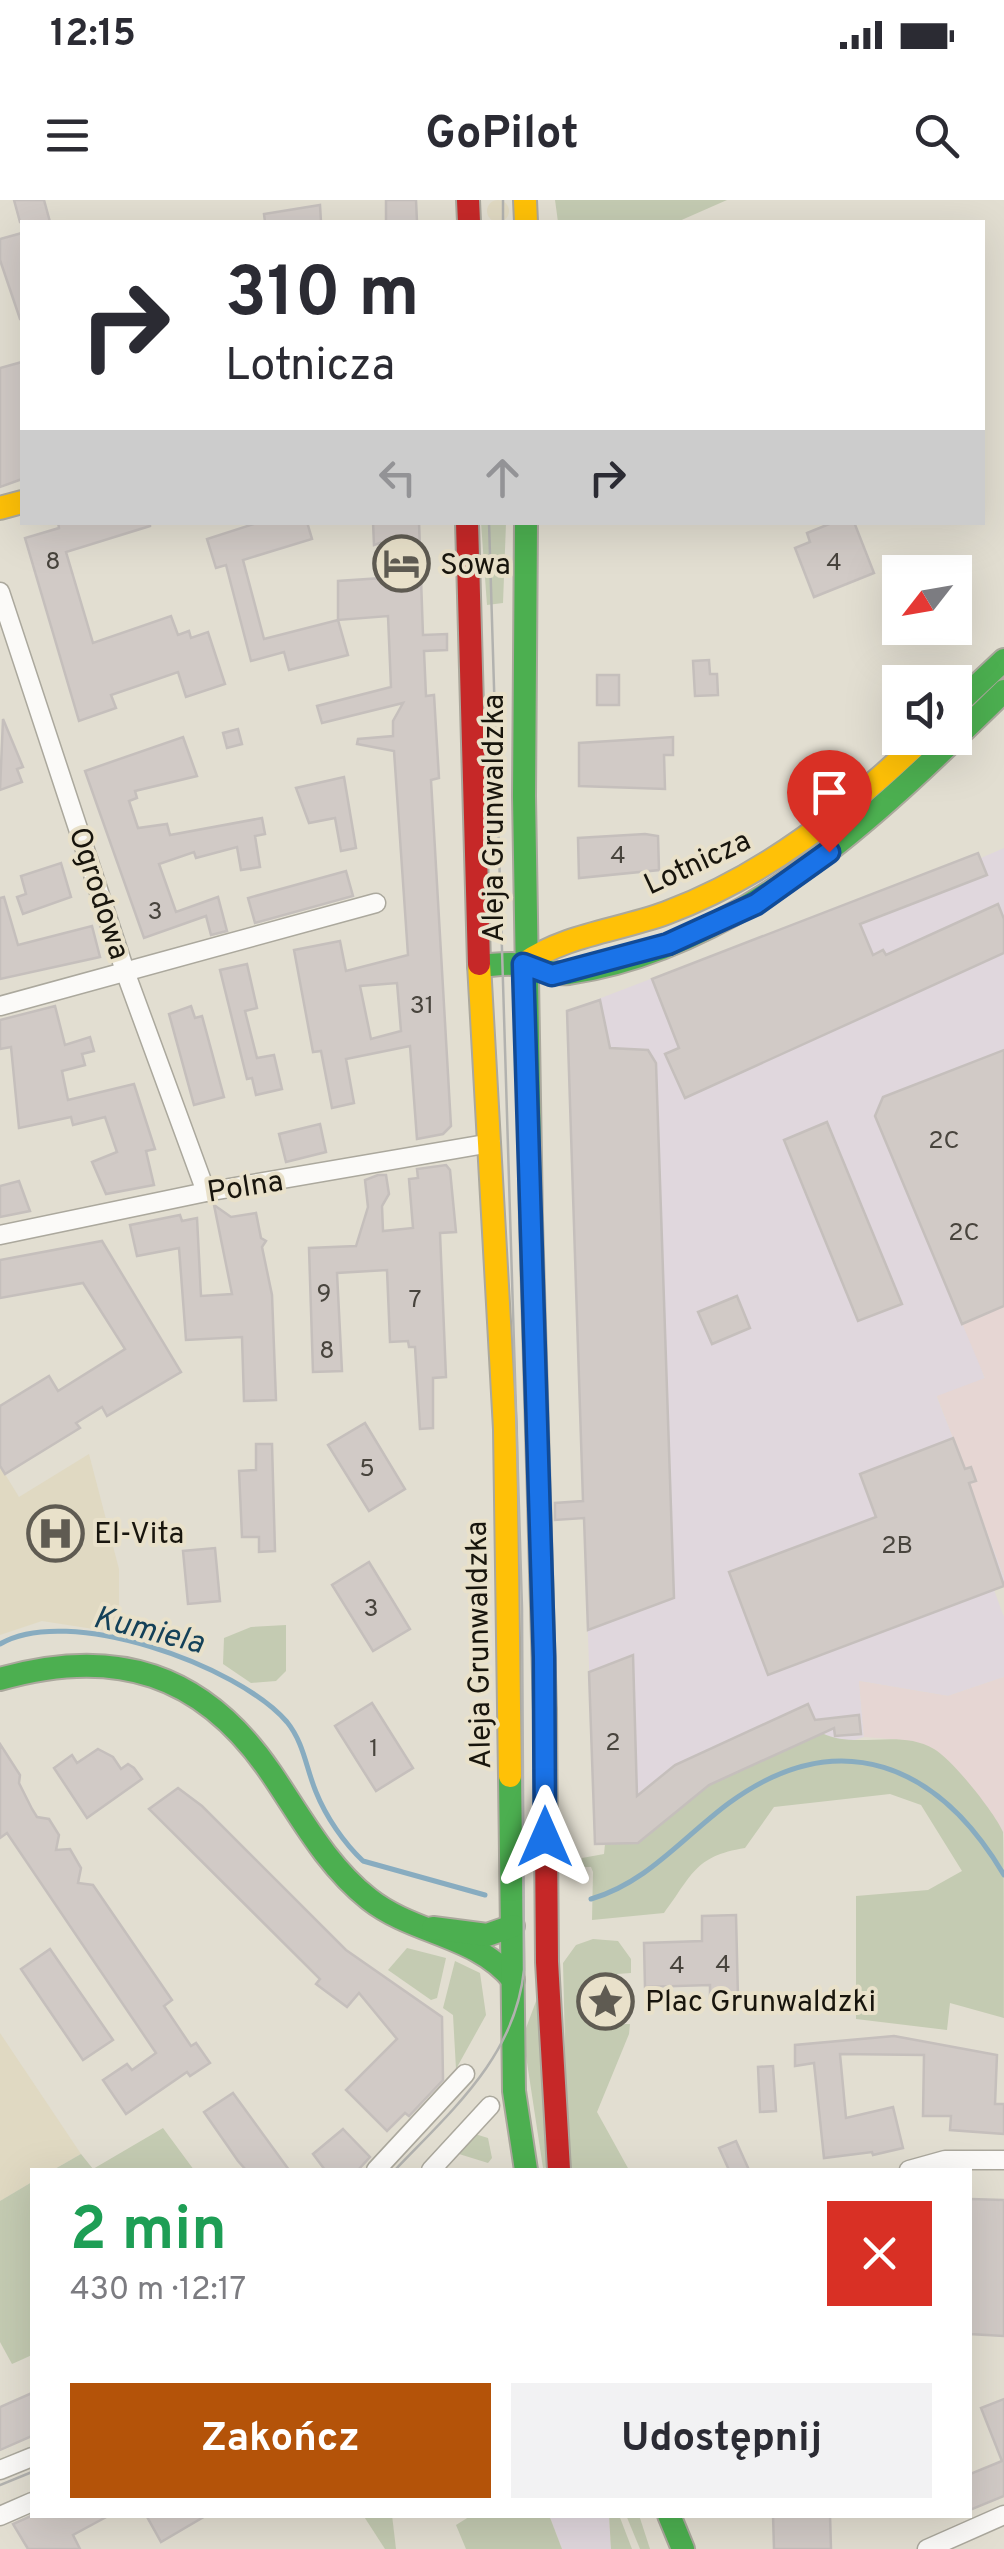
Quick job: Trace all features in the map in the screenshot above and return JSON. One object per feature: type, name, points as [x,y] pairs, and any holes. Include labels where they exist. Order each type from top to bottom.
[{"type":"main road","name":"Aleja Grunwaldzka","points":[[467,525],[480,966],[504,1430],[514,2091],[526,2168]]},
{"type":"main road","name":"Aleja Grunwaldzka","points":[[526,525],[523,964],[544,1657],[546,1952],[559,2168]]},
{"type":"main road","points":[[972,690],[1004,660]]},
{"type":"main road","name":"Lotnicza","points":[[480,966],[523,964],[552,975],[637,955],[718,923],[805,872],[918,774],[1004,691]]},
{"type":"main road","name":"Lotnicza","points":[[523,964],[550,943],[664,913],[765,864],[852,803],[905,755]]},
{"type":"main road","points":[[0,1679],[56,1664],[89,1662],[149,1673],[200,1698],[233,1725],[274,1779],[304,1830],[345,1880],[382,1910],[486,1952],[504,1964],[513,1980]]},
{"type":"main road","points":[[419,1928],[487,1934],[513,1926]]},
{"type":"main road","points":[[670,2518],[683,2549]]},
{"type":"street","name":"Ogrodowa","points":[[0,592],[126,974],[206,1192]]},
{"type":"street","points":[[0,1006],[376,903]]},
{"type":"street","name":"Polna","points":[[0,1235],[206,1192],[491,1143]]},
{"type":"street","points":[[378,2168],[465,2074]]},
{"type":"street","points":[[433,2168],[490,2106]]},
{"type":"street","points":[[917,2168],[945,2160],[1004,2160]]},
{"type":"street","points":[[0,2470],[30,2458]]},
{"type":"street","points":[[0,2516],[30,2503]]},
{"type":"street","points":[[927,2549],[1004,2514]]},
{"type":"shaded area","points":[[494,200],[502,200],[509,207],[505,220],[491,220],[487,215],[487,207]]},
{"type":"shaded area","points":[[1004,848],[1004,1050],[883,1097],[985,1379],[937,1397],[965,1468],[971,1467],[976,1481],[969,1484],[1004,1577],[1004,1586],[994,1590],[1004,1617],[1004,1677],[948,1696],[859,1681],[864,1737],[705,1787],[638,1843],[595,1844],[567,1011],[979,853],[981,858]]},
{"type":"shaded area","points":[[1004,1050],[1004,1577],[969,1483],[976,1480],[971,1467],[965,1469],[937,1396],[985,1378],[875,1116],[883,1097]]},
{"type":"shaded area","name":"El-Vita","points":[[89,1454],[119,1569],[119,1633],[42,1621],[0,1635],[0,1466],[19,1497]]},
{"type":"shaded area","points":[[1004,1677],[1004,1834],[958,1773],[905,1740],[864,1737],[859,1681],[948,1696]]},
{"type":"shaded area","points":[[0,2033],[81,2154],[56,2168],[30,2168],[30,2183],[0,2201]]},
{"type":"shaded area","points":[[550,2518],[609,2518],[611,2549],[562,2549]]},
{"type":"green space","points":[[555,200],[727,200],[682,220],[558,220]]},
{"type":"green space","points":[[481,525],[506,525],[503,603],[487,605]]},
{"type":"green space","points":[[286,1625],[286,1671],[276,1681],[251,1683],[223,1664],[224,1638],[251,1627]]},
{"type":"green space","points":[[822,1733],[848,1740],[906,1740],[934,1749],[962,1775],[998,1823],[1003,1832],[1004,2018],[950,2003],[947,2030],[856,2019],[856,1896],[928,1890],[962,1871],[921,1805],[890,1794],[774,1807],[745,1848],[704,1862],[664,1913],[592,1920],[593,1872],[591,1867],[582,1867],[582,1858],[604,1854],[605,1844],[638,1843],[705,1787]]},
{"type":"green space","points":[[593,1939],[618,1941],[631,1959],[631,1973],[617,1974],[619,2024],[630,2024],[629,2034],[597,2112],[628,2168],[568,2168],[563,1963],[576,1945]]},
{"type":"green space","points":[[407,1948],[446,1958],[437,1998],[431,2000],[388,1970]]},
{"type":"green space","points":[[455,1961],[480,1973],[486,2015],[456,2069],[453,2015],[443,2008]]},
{"type":"green space","points":[[538,1996],[550,2167],[543,2168],[523,2036]]},
{"type":"green space","points":[[163,2128],[193,2168],[95,2168]]},
{"type":"green space","points":[[475,2134],[488,2138],[492,2158],[488,2163],[459,2154]]},
{"type":"green space","points":[[81,2154],[92,2168],[56,2168]]},
{"type":"green space","points":[[30,2183],[30,2356],[12,2364],[0,2342],[0,2201]]},
{"type":"green space","points":[[365,2518],[392,2518],[396,2549],[385,2549]]},
{"type":"green space","points":[[467,2518],[550,2518],[562,2549],[466,2549],[456,2525]]},
{"type":"green space","points":[[609,2518],[620,2518],[632,2549],[611,2549]]},
{"type":"green space","points":[[627,2518],[640,2518],[650,2549],[640,2549]]},
{"type":"building","points":[[14,200],[44,200],[49,220],[20,222]]},
{"type":"building","points":[[386,200],[416,200],[417,220],[386,220]]},
{"type":"building","points":[[320,205],[321,220],[265,220],[264,214]]},
{"type":"building","points":[[20,234],[20,319],[0,260],[0,239]]},
{"type":"building","points":[[20,363],[20,480],[0,487],[0,368]]},
{"type":"building","points":[[58,525],[150,525],[66,552],[93,643],[171,616],[178,635],[189,631],[191,638],[208,632],[225,684],[186,697],[178,672],[111,695],[116,708],[79,721],[25,538]]},
{"type":"building","points":[[251,525],[308,525],[312,539],[243,560],[264,639],[338,620],[348,655],[289,670],[284,652],[251,661],[226,565],[216,568],[207,539]]},
{"type":"building","points":[[373,525],[419,525],[423,635],[447,634],[447,650],[424,651],[426,696],[434,695],[439,778],[431,780],[451,1126],[443,1134],[417,1139],[410,1046],[346,1059],[354,1103],[332,1108],[321,1051],[313,1052],[294,950],[340,941],[346,971],[408,955],[394,751],[357,744],[358,739],[393,736],[393,721],[403,703],[322,723],[317,706],[391,687],[388,616],[338,620],[338,581],[382,578],[380,543],[374,545]],"holes":[[[397,983],[401,1031],[371,1039],[360,986]]]},
{"type":"building","points":[[827,525],[855,525],[874,573],[814,597],[795,548],[810,542],[807,533]]},
{"type":"building","points":[[709,660],[710,674],[717,674],[718,695],[695,696],[693,661]]},
{"type":"building","points":[[597,675],[619,675],[619,705],[597,705]]},
{"type":"building","points":[[3,719],[23,767],[17,769],[22,782],[0,790]]},
{"type":"building","points":[[238,729],[242,744],[227,748],[223,733]]},
{"type":"building","points":[[183,737],[197,776],[135,791],[137,798],[129,801],[138,828],[167,824],[170,835],[262,818],[265,834],[255,836],[260,867],[241,870],[237,847],[196,858],[194,852],[159,864],[176,912],[218,897],[227,931],[211,935],[206,916],[144,938],[85,771]]},
{"type":"building","points":[[673,737],[673,755],[664,755],[665,789],[579,786],[579,743]]},
{"type":"building","points":[[344,777],[356,848],[341,851],[335,818],[309,823],[296,788]]},
{"type":"building","points":[[658,836],[659,870],[579,878],[578,838]]},
{"type":"building","points":[[978,853],[987,875],[860,924],[873,955],[883,950],[886,955],[998,904],[1004,919],[1004,953],[685,1098],[665,1054],[679,1048],[652,979]]},
{"type":"building","points":[[61,863],[71,897],[23,914],[17,897],[26,894],[21,876]]},
{"type":"building","points":[[346,871],[353,896],[255,923],[248,898]]},
{"type":"building","points":[[4,897],[18,945],[92,926],[100,957],[0,979],[0,898]]},
{"type":"building","points":[[247,964],[257,1008],[245,1011],[257,1058],[274,1055],[282,1089],[256,1095],[252,1078],[247,1079],[220,970]]},
{"type":"building","points":[[600,1000],[610,1048],[648,1050],[656,1063],[674,1598],[588,1630],[584,1518],[555,1520],[555,1503],[583,1501],[567,1011]]},
{"type":"building","points":[[55,1006],[65,1045],[90,1037],[94,1051],[82,1054],[85,1065],[62,1071],[68,1100],[134,1084],[155,1149],[146,1151],[154,1185],[106,1194],[92,1162],[117,1152],[105,1117],[73,1125],[71,1117],[19,1128],[11,1047],[0,1049],[0,1020]]},
{"type":"building","points":[[191,1006],[195,1018],[202,1016],[224,1097],[194,1105],[169,1014]]},
{"type":"building","points":[[1004,1050],[1004,1306],[962,1324],[875,1116],[883,1097]]},
{"type":"building","points":[[827,1122],[902,1304],[858,1321],[784,1140]]},
{"type":"building","points":[[320,1124],[326,1152],[286,1162],[279,1134]]},
{"type":"building","points":[[446,1165],[450,1170],[456,1232],[440,1233],[446,1377],[433,1378],[433,1428],[420,1429],[415,1347],[409,1347],[408,1341],[390,1342],[387,1270],[337,1273],[342,1371],[313,1372],[309,1248],[356,1246],[368,1207],[365,1180],[378,1175],[386,1175],[389,1194],[382,1206],[383,1231],[413,1228],[409,1179],[418,1178],[417,1169]]},
{"type":"building","points":[[19,1181],[30,1211],[0,1217],[0,1186]]},
{"type":"building","points":[[214,1205],[231,1217],[256,1213],[261,1238],[266,1241],[262,1247],[272,1295],[276,1400],[244,1401],[242,1337],[186,1340],[179,1248],[137,1256],[130,1225],[180,1215],[182,1221],[197,1218],[201,1296],[232,1294]]},
{"type":"building","points":[[102,1241],[181,1372],[107,1416],[102,1407],[76,1423],[80,1428],[5,1474],[0,1466],[0,1406],[49,1376],[58,1391],[125,1349],[83,1283],[0,1298],[0,1260]]},
{"type":"building","points":[[737,1296],[750,1328],[712,1344],[698,1312]]},
{"type":"building","points":[[365,1423],[405,1489],[369,1511],[328,1445]]},
{"type":"building","points":[[953,1438],[965,1469],[971,1467],[976,1481],[969,1483],[1004,1586],[768,1675],[729,1572],[876,1517],[860,1474]]},
{"type":"building","points":[[256,1444],[272,1444],[275,1551],[259,1552],[259,1537],[242,1537],[239,1471],[256,1470]]},
{"type":"building","points":[[215,1548],[220,1601],[188,1604],[183,1551]]},
{"type":"building","points":[[369,1562],[410,1629],[373,1651],[332,1585]]},
{"type":"building","points":[[633,1655],[637,1796],[675,1765],[808,1704],[815,1720],[859,1715],[861,1734],[835,1736],[834,1728],[709,1785],[638,1843],[595,1844],[589,1672]]},
{"type":"building","points":[[372,1703],[413,1768],[376,1791],[335,1726]]},
{"type":"building","points":[[0,1744],[20,1775],[19,1783],[37,1817],[49,1819],[59,1835],[56,1850],[70,1849],[81,1868],[78,1883],[93,1885],[172,2000],[164,2006],[191,2046],[196,2043],[210,2063],[190,2076],[187,2072],[126,2114],[103,2080],[127,2064],[132,2070],[156,2053],[7,1833],[0,1838]]},
{"type":"building","points":[[98,1749],[113,1757],[121,1769],[128,1764],[134,1768],[142,1779],[87,1818],[54,1768],[72,1755],[77,1763]]},
{"type":"building","points":[[178,1788],[202,1806],[346,1950],[442,2017],[443,2080],[409,2116],[405,2113],[387,2131],[346,2090],[397,2039],[359,1993],[347,2007],[316,1984],[320,1979],[149,1809]]},
{"type":"building","points":[[736,1915],[738,1998],[710,1998],[710,1985],[645,1987],[644,1943],[702,1941],[702,1916]]},
{"type":"building","points":[[50,1949],[113,2040],[83,2060],[21,1969]]},
{"type":"building","points":[[894,2036],[997,2055],[995,2104],[1004,2104],[1004,2134],[950,2130],[951,2116],[923,2116],[924,2055],[840,2054],[846,2118],[893,2107],[903,2148],[873,2155],[872,2152],[824,2158],[814,2063],[795,2066],[795,2045]]},
{"type":"building","points":[[773,2066],[776,2111],[760,2112],[758,2067]]},
{"type":"building","points":[[233,2093],[288,2168],[244,2168],[204,2112]]},
{"type":"building","points":[[343,2129],[370,2157],[360,2168],[324,2168],[313,2154]]},
{"type":"building","points":[[736,2141],[748,2168],[728,2168],[719,2148]]},
{"type":"building","points":[[972,2199],[1004,2200],[1004,2336],[972,2334]]},
{"type":"building","points":[[30,2394],[30,2437],[0,2450],[0,2407]]},
{"type":"building","points":[[1004,2399],[1004,2496],[972,2509],[972,2473],[1002,2461],[981,2408]]},
{"type":"building","points":[[30,2516],[104,2518],[73,2535],[80,2549],[28,2549],[13,2524]]},
{"type":"building","points":[[148,2518],[202,2518],[161,2542]]},
{"type":"building","points":[[773,2518],[830,2518],[831,2549],[774,2549]]},
{"type":"waterway","name":"Kumiela","points":[[0,1644],[30,1634],[66,1631],[107,1636],[150,1647],[231,1680],[263,1701],[293,1730],[325,1811],[363,1861],[485,1895]]},
{"type":"waterway","name":"Kumiela","points":[[591,1899],[647,1871],[729,1803],[770,1778],[810,1765],[848,1761],[884,1767],[918,1783],[949,1806],[978,1837],[1004,1875]]},
{"type":"tram line","points":[[503,200],[503,220]]},
{"type":"tram line","points":[[397,2168],[478,2080],[494,2056],[508,2030],[524,1970],[522,1608],[489,525]]},
{"type":"tram line","points":[[0,2485],[30,2473]]},
{"type":"traffic: fast","points":[[526,525],[524,796],[531,1220]]},
{"type":"traffic: fast","points":[[972,690],[1004,660]]},
{"type":"traffic: fast","points":[[479,966],[519,964],[569,973],[634,958],[694,934],[752,903],[807,866],[909,781],[1004,691]]},
{"type":"traffic: fast","points":[[0,1679],[42,1669],[118,1668],[153,1676],[186,1691],[216,1711],[245,1739],[327,1856],[354,1886],[386,1911],[482,1953],[513,1980]]},
{"type":"traffic: fast","points":[[510,1776],[514,2091],[526,2168]]},
{"type":"traffic: fast","points":[[433,1928],[487,1935],[513,1926]]},
{"type":"traffic: fast","points":[[670,2518],[683,2549]]},
{"type":"traffic: slow","points":[[525,200],[526,220]]},
{"type":"traffic: slow","points":[[0,508],[20,503]]},
{"type":"traffic: slow","points":[[523,964],[575,939],[666,913],[737,880],[804,839],[904,755]]},
{"type":"traffic: slow","points":[[479,964],[505,1429],[510,1776]]},
{"type":"traffic: slow","points":[[531,1220],[545,1711]]},
{"type":"traffic: jam","points":[[468,200],[469,220]]},
{"type":"traffic: jam","points":[[467,525],[479,964]]},
{"type":"traffic: jam","points":[[545,1711],[547,1962],[559,2168]]},
{"type":"place","name":"Sowa","points":[[401,564]]},
{"type":"place","name":"El-Vita","points":[[55,1533]]},
{"type":"place","name":"Plac Grunwaldzki","points":[[606,2001]]},
{"type":"route","points":[[545,1837],[544,1657],[523,964],[552,975],[668,944],[756,904],[829,852]]}]
